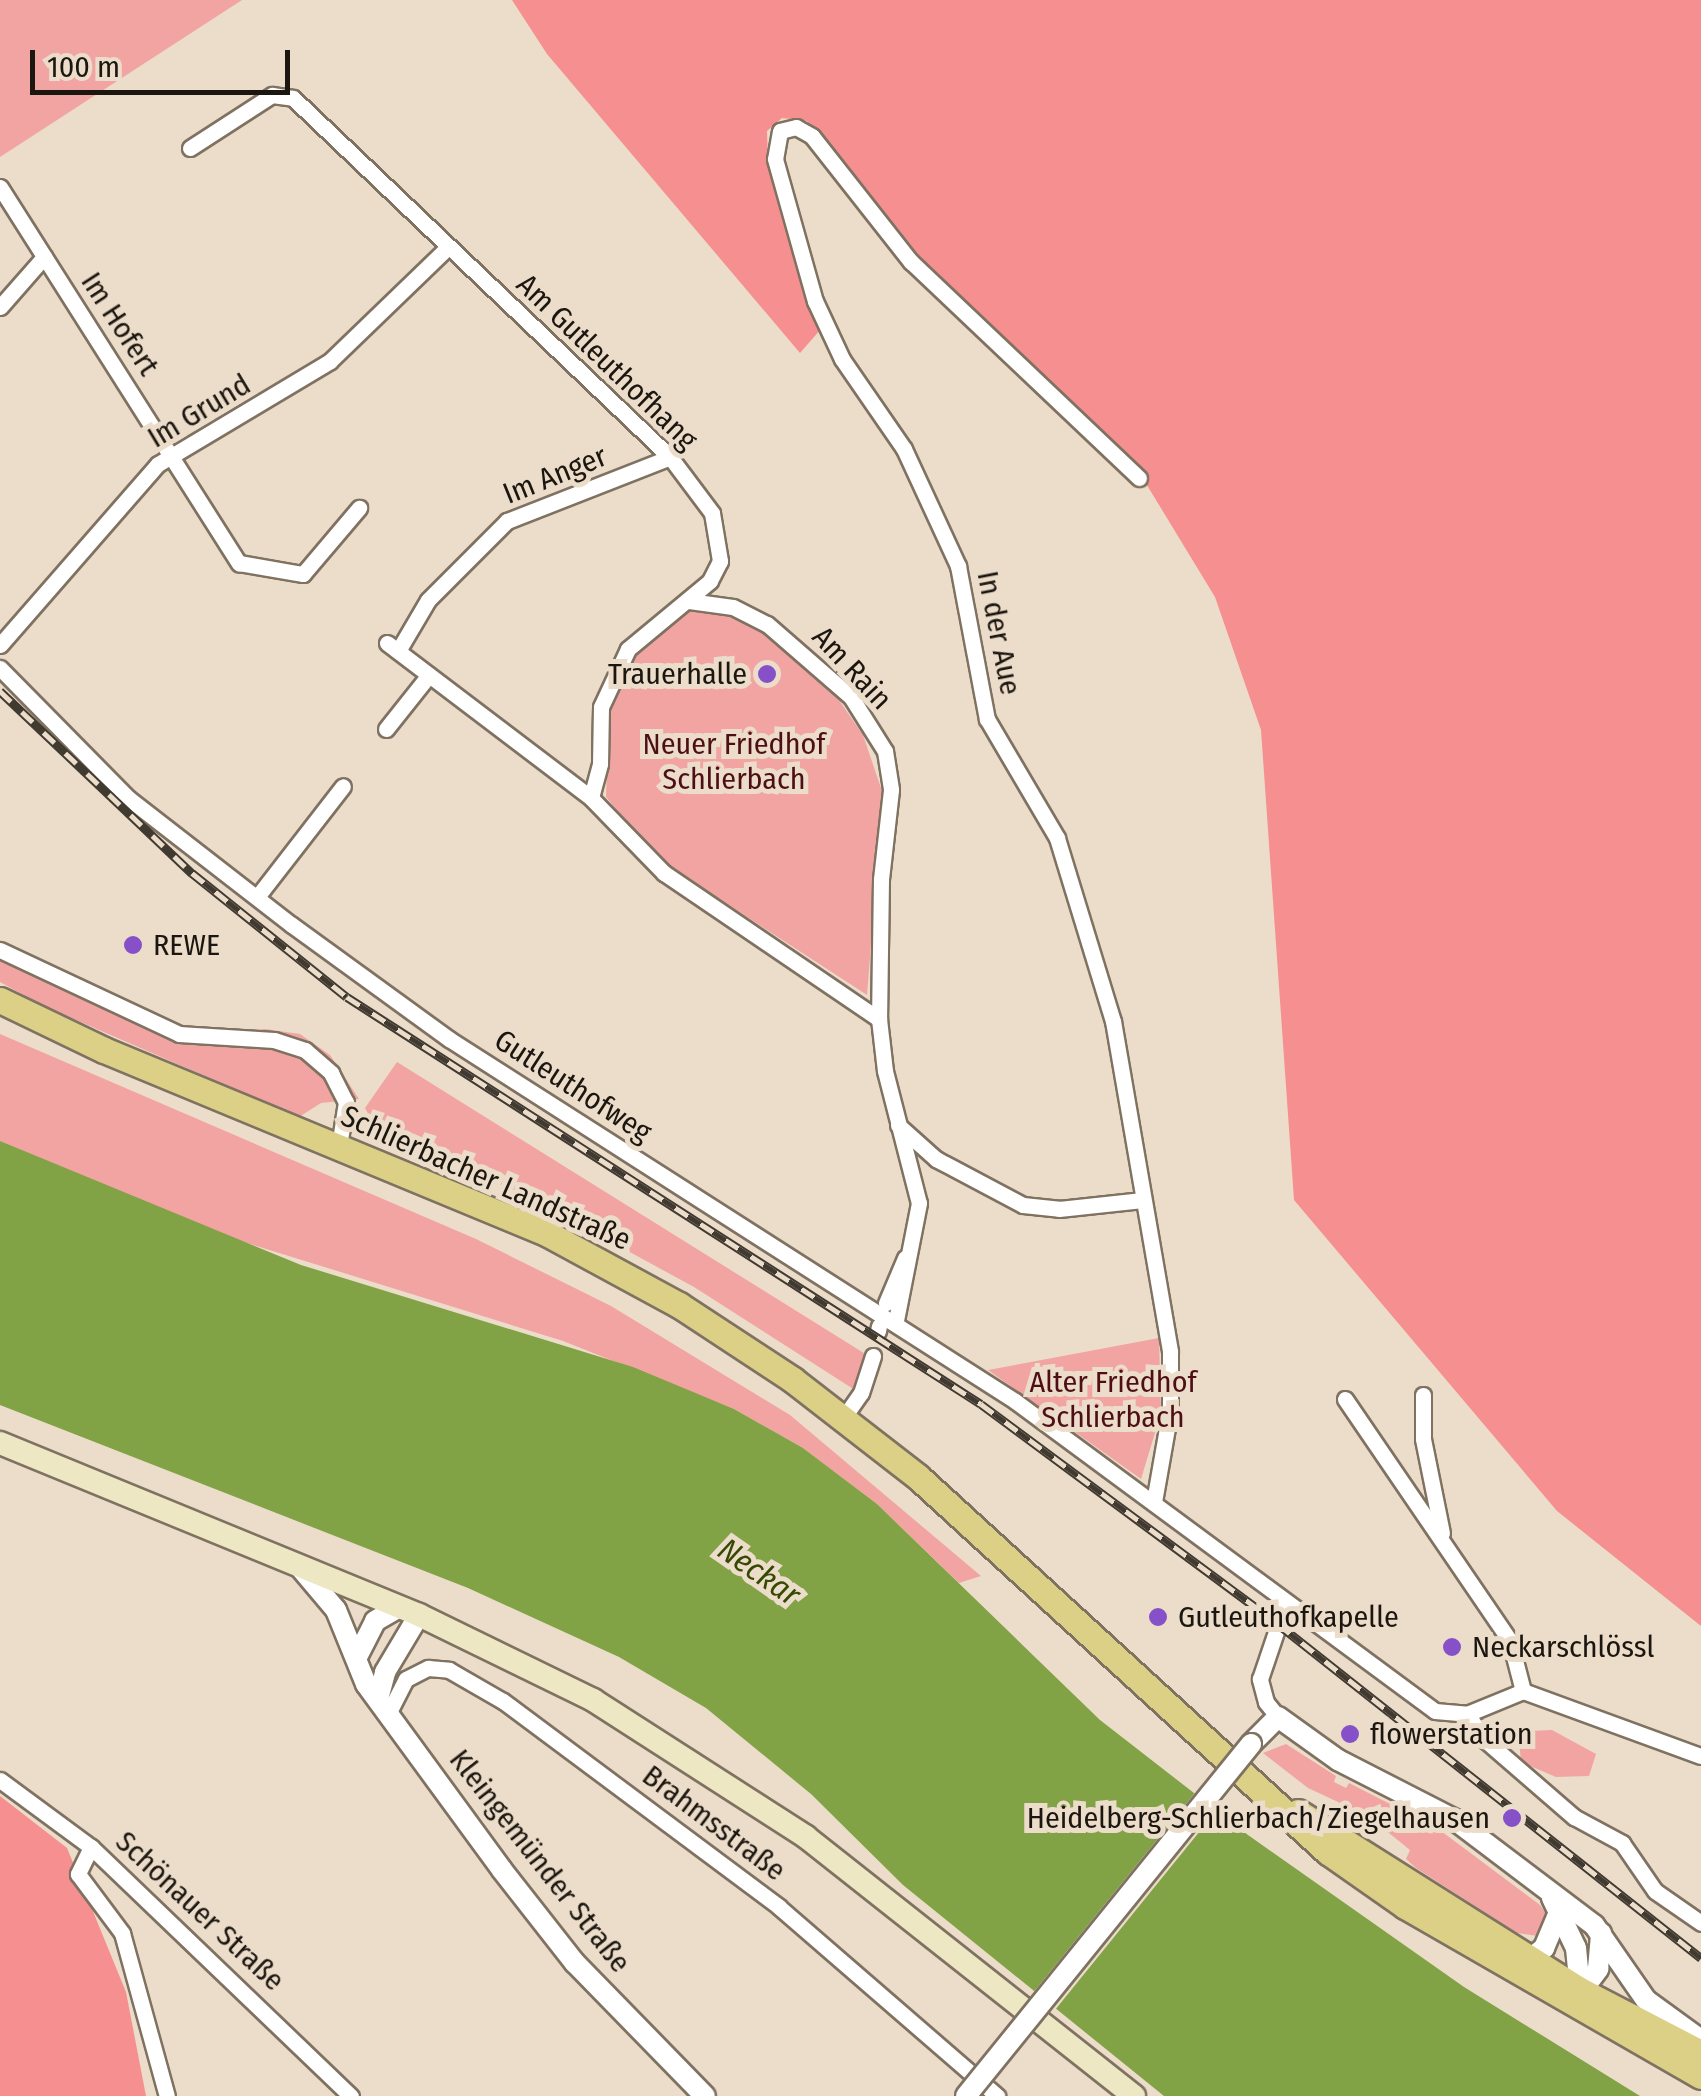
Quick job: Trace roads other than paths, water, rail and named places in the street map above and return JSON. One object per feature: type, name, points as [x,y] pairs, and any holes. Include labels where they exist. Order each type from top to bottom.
[{"type":"main road","name":"Schlierbacher Landstraße","points":[[0,1000],[576,1248],[679,1305],[844,1417],[1328,1852],[1404,1906],[1576,1998],[1701,2076]]},
{"type":"main road","name":"Kleingemünder Straße","points":[[0,1443],[409,1611],[594,1700],[742,1793],[1134,2096]]},
{"type":"main road","name":"Schlierbacher Landstraße","points":[[1268,1795],[1350,1840],[1530,1959],[1576,1998],[1701,2052]]},
{"type":"street","name":"Am Gutleuthofhang","points":[[190,148],[265,98],[286,94],[670,457],[712,513],[719,545],[710,581],[628,649],[601,707],[600,764],[590,798]]},
{"type":"street","name":"In der Aue","points":[[1139,478],[911,262],[812,136],[796,127],[780,131],[774,159],[822,318],[932,502],[963,583],[987,718],[1056,838],[1113,1021],[1171,1360],[1170,1411],[1154,1502]]},
{"type":"street","name":"Im Hofert","points":[[0,187],[239,563],[251,570],[303,574],[359,508]]},
{"type":"street","name":"Im Grund","points":[[0,645],[170,456],[330,362],[448,247]]},
{"type":"street","points":[[0,306],[44,257]]},
{"type":"street","name":"Im Anger","points":[[428,675],[392,647],[428,600],[508,521],[670,457]]},
{"type":"street","name":"Am Rain","points":[[689,601],[733,607],[768,624],[851,697],[885,752],[891,804],[881,879],[878,1018]]},
{"type":"street","name":"Gutleuthofweg","points":[[0,668],[128,798],[449,1039],[896,1320],[1154,1502]]},
{"type":"street","points":[[386,729],[428,675],[590,798],[664,873],[878,1018],[898,1124],[920,1203],[896,1320]]},
{"type":"street","points":[[257,897],[344,786]]},
{"type":"street","points":[[0,950],[179,1034],[274,1040],[311,1054],[331,1072],[346,1102],[339,1146]]},
{"type":"street","points":[[898,1124],[936,1158],[1023,1205],[1059,1208],[1144,1200]]},
{"type":"street","points":[[886,1303],[912,1252]]},
{"type":"street","points":[[844,1417],[866,1382],[873,1356]]},
{"type":"street","points":[[1423,1395],[1422,1428],[1442,1537]]},
{"type":"street","points":[[1345,1399],[1442,1537],[1516,1652],[1523,1691]]},
{"type":"street","points":[[1154,1502],[1285,1605],[1436,1711],[1467,1714],[1523,1691],[1701,1756]]},
{"type":"street","name":"Kleingemünder Straße","points":[[298,1565],[336,1610],[383,1706],[575,1963],[705,2096]]},
{"type":"street","points":[[1285,1605],[1261,1674],[1263,1696],[1278,1717],[1338,1760],[1455,1820],[1555,1903],[1601,1933],[1646,2000],[1701,2040]]},
{"type":"street","points":[[358,1655],[375,1621],[409,1611]]},
{"type":"street","points":[[383,1706],[385,1672],[409,1611]]},
{"type":"street","name":"Brahmsstraße","points":[[383,1706],[406,1679],[440,1668],[552,1736],[778,1907],[996,2096]]},
{"type":"street","points":[[1467,1714],[1485,1740],[1566,1811],[1628,1848],[1664,1900],[1701,1923]]},
{"type":"street","points":[[966,2096],[1251,1744],[1278,1717]]},
{"type":"street","name":"Schönauer Straße","points":[[0,1780],[91,1847],[351,2096]]},
{"type":"street","points":[[91,1847],[78,1874],[122,1933],[167,2096]]},
{"type":"street","points":[[1530,1959],[1544,1948],[1555,1903]]},
{"type":"street","points":[[1555,1903],[1576,1948],[1576,1998]]},
{"type":"street","points":[[1576,1998],[1598,1969],[1601,1933]]},
{"type":"water","name":"Neckar","points":[[0,1141],[301,1265],[633,1367],[734,1409],[803,1448],[877,1504],[1100,1720],[1248,1835],[1464,1987],[1640,2096],[1164,2096],[903,1885],[811,1794],[706,1708],[619,1657],[468,1588],[0,1405]]},
{"type":"railway","points":[[0,691],[192,873],[347,997],[981,1404],[1278,1624],[1701,1958]]},
{"type":"place","name":"Trauerhalle","points":[[767,674]]},
{"type":"place","name":"REWE","points":[[133,945]]},
{"type":"place","name":"Gutleuthofkapelle","points":[[1158,1617]]},
{"type":"place","name":"Neckarschlössl","points":[[1452,1647]]},
{"type":"place","name":"flowerstation","points":[[1350,1734]]},
{"type":"place","name":"Heidelberg-Schlierbach/Ziegelhausen","points":[[1512,1818]]},
{"type":"park label","name":"Neuer Friedhof Schlierbach","points":[[734,761]]},
{"type":"park label","name":"Alter Friedhof Schlierbach","points":[[1113,1399]]}]
